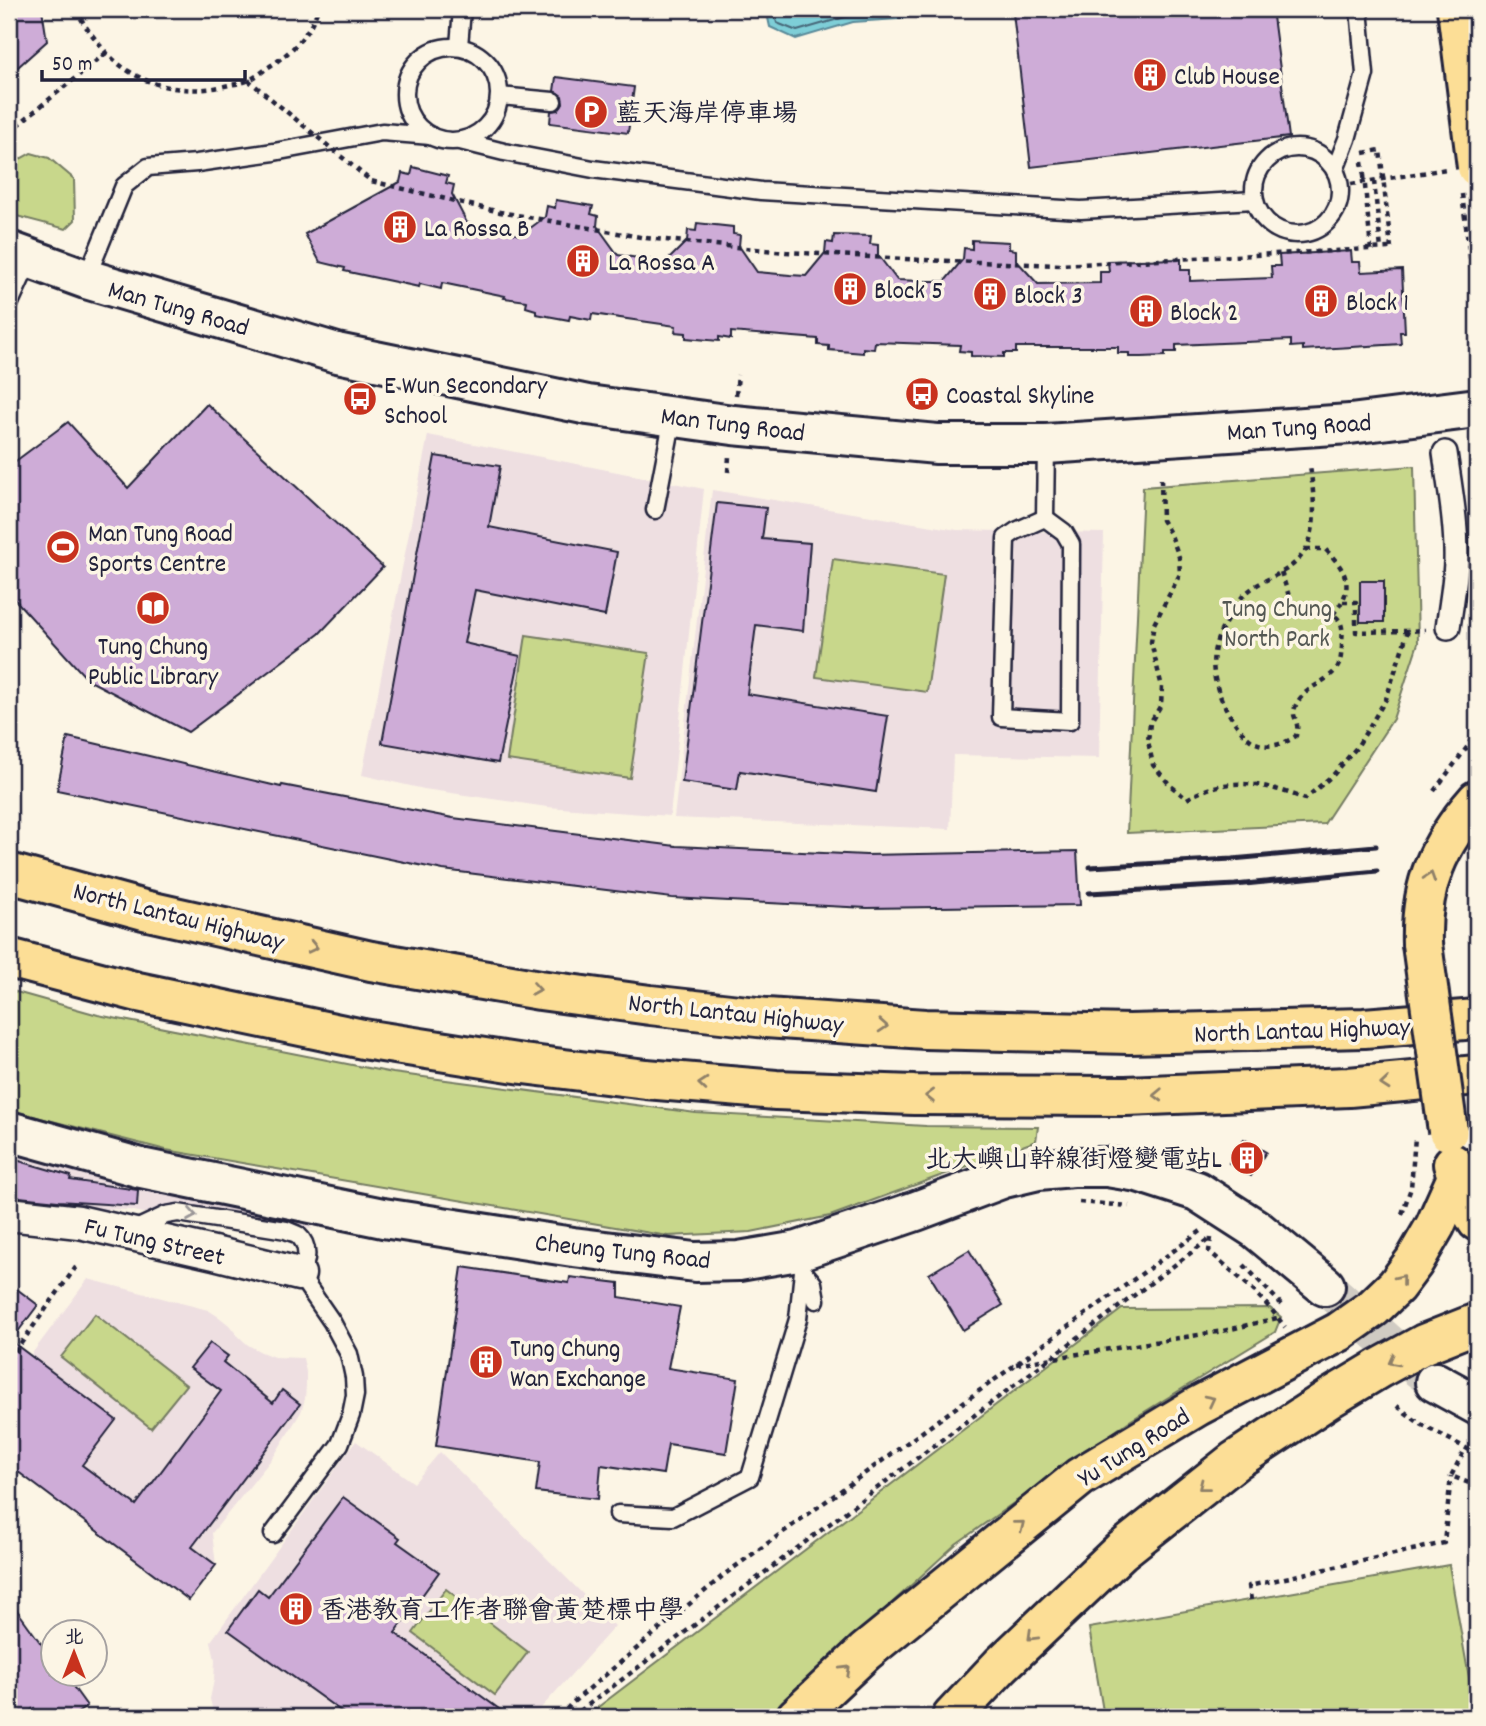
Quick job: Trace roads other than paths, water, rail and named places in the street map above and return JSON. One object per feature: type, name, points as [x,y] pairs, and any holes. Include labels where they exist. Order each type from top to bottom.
[{"type":"main road","points":[[1457,9],[1464,168]]},
{"type":"main road","points":[[1477,800],[1451,832],[1439,853],[1429,876],[1421,920],[1431,1132],[1451,1153],[1466,1202],[1477,1221]]},
{"type":"main road","name":"North Lantau Highway","points":[[9,873],[144,910],[371,961],[540,990],[766,1018],[925,1029],[1117,1034],[1364,1028],[1477,1019]]},
{"type":"main road","points":[[9,958],[138,992],[363,1040],[523,1065],[776,1090],[914,1095],[1126,1096],[1349,1087],[1477,1076]]},
{"type":"main road","name":"Yu Tung Road","points":[[796,1717],[865,1651],[1080,1477],[1198,1406],[1339,1332],[1373,1308],[1396,1286],[1414,1262],[1435,1226],[1457,1177]]},
{"type":"main road","points":[[952,1717],[1001,1665],[1121,1551],[1236,1460],[1380,1368],[1424,1344],[1477,1323]]},
{"type":"street","name":"Man Tung Road","points":[[19,255],[86,279],[337,353],[588,404],[733,425],[937,444],[1046,444],[1350,424],[1477,408]]},
{"type":"street","points":[[1445,453],[1455,527],[1456,560],[1448,628]]},
{"type":"street","name":"Cheung Tung Road","points":[[9,1131],[141,1168],[369,1215],[573,1247],[695,1262],[800,1261],[916,1211],[1004,1178],[1038,1170],[1107,1167],[1138,1171],[1197,1191],[1256,1229],[1325,1286]]},
{"type":"street","name":"Fu Tung Street","points":[[9,1214],[79,1222],[128,1232],[299,1274]]},
{"type":"street","points":[[1435,1381],[1477,1405]]},
{"type":"lane","points":[[459,46],[462,9]]},
{"type":"lane","points":[[1335,170],[1347,139],[1365,74],[1359,9]]},
{"type":"lane","points":[[430,136],[421,130],[407,111],[404,95],[406,78],[414,64],[427,53],[442,47],[459,46],[484,58],[496,76],[500,96],[491,121],[482,131],[460,141]]},
{"type":"lane","points":[[500,96],[553,101]]},
{"type":"lane","points":[[382,132],[407,111]]},
{"type":"lane","points":[[491,121],[504,152]]},
{"type":"lane","points":[[86,279],[124,186],[148,167],[274,152],[382,132],[460,141],[593,169],[761,191],[1082,210],[1254,200]]},
{"type":"lane","points":[[1288,148],[1315,151],[1327,159],[1335,170],[1340,186],[1339,200],[1334,214],[1324,225],[1311,232],[1282,232],[1269,225],[1259,214],[1253,187],[1256,173],[1264,161],[1275,153],[1288,148]]},
{"type":"lane","points":[[9,305],[19,255]]},
{"type":"lane","points":[[655,510],[673,417]]},
{"type":"lane","points":[[1045,518],[1046,444]]},
{"type":"lane","points":[[1045,518],[1064,532],[1071,544],[1070,721],[1001,717],[1006,538],[1045,518]]},
{"type":"lane","points":[[800,1261],[813,1283],[816,1300]]},
{"type":"lane","points":[[618,1514],[673,1517],[750,1477],[798,1319],[800,1261]]},
{"type":"lane","points":[[273,1534],[340,1444],[355,1395],[349,1354],[332,1322],[299,1274]]},
{"type":"water","points":[[766,9],[935,9],[898,19],[853,22],[796,39],[770,27]]},
{"type":"tunnel","points":[[1325,1286],[1435,1382]]},
{"type":"railway","points":[[1090,867],[1232,859],[1376,846]]},
{"type":"railway","points":[[1089,893],[1235,885],[1377,871]]},
{"type":"place","name":"Club House","points":[[1150,75]]},
{"type":"place","name":"藍天海岸停車場","points":[[591,112]]},
{"type":"place","name":"La Rossa B","points":[[400,227]]},
{"type":"place","name":"La Rossa A","points":[[583,261]]},
{"type":"place","name":"Block 5","points":[[850,289]]},
{"type":"place","name":"Block 3","points":[[990,294]]},
{"type":"place","name":"Block 1","points":[[1321,301]]},
{"type":"place","name":"Block 2","points":[[1146,311]]},
{"type":"place","name":"Coastal Skyline","points":[[922,394]]},
{"type":"place","name":"E Wun Secondary School","points":[[360,399]]},
{"type":"place","name":"Man Tung Road Sports Centre","points":[[63,547]]},
{"type":"place","name":"Tung Chung Public Library","points":[[153,608]]},
{"type":"place","name":"北大嶼山幹線街燈變電站L","points":[[1247,1158]]},
{"type":"place","name":"Tung Chung Wan Exchange","points":[[486,1362]]},
{"type":"place","name":"香港教育工作者聯會黃楚標中學","points":[[296,1609]]},
{"type":"park label","name":"Tung Chung North Park","points":[[1277,622]]}]
